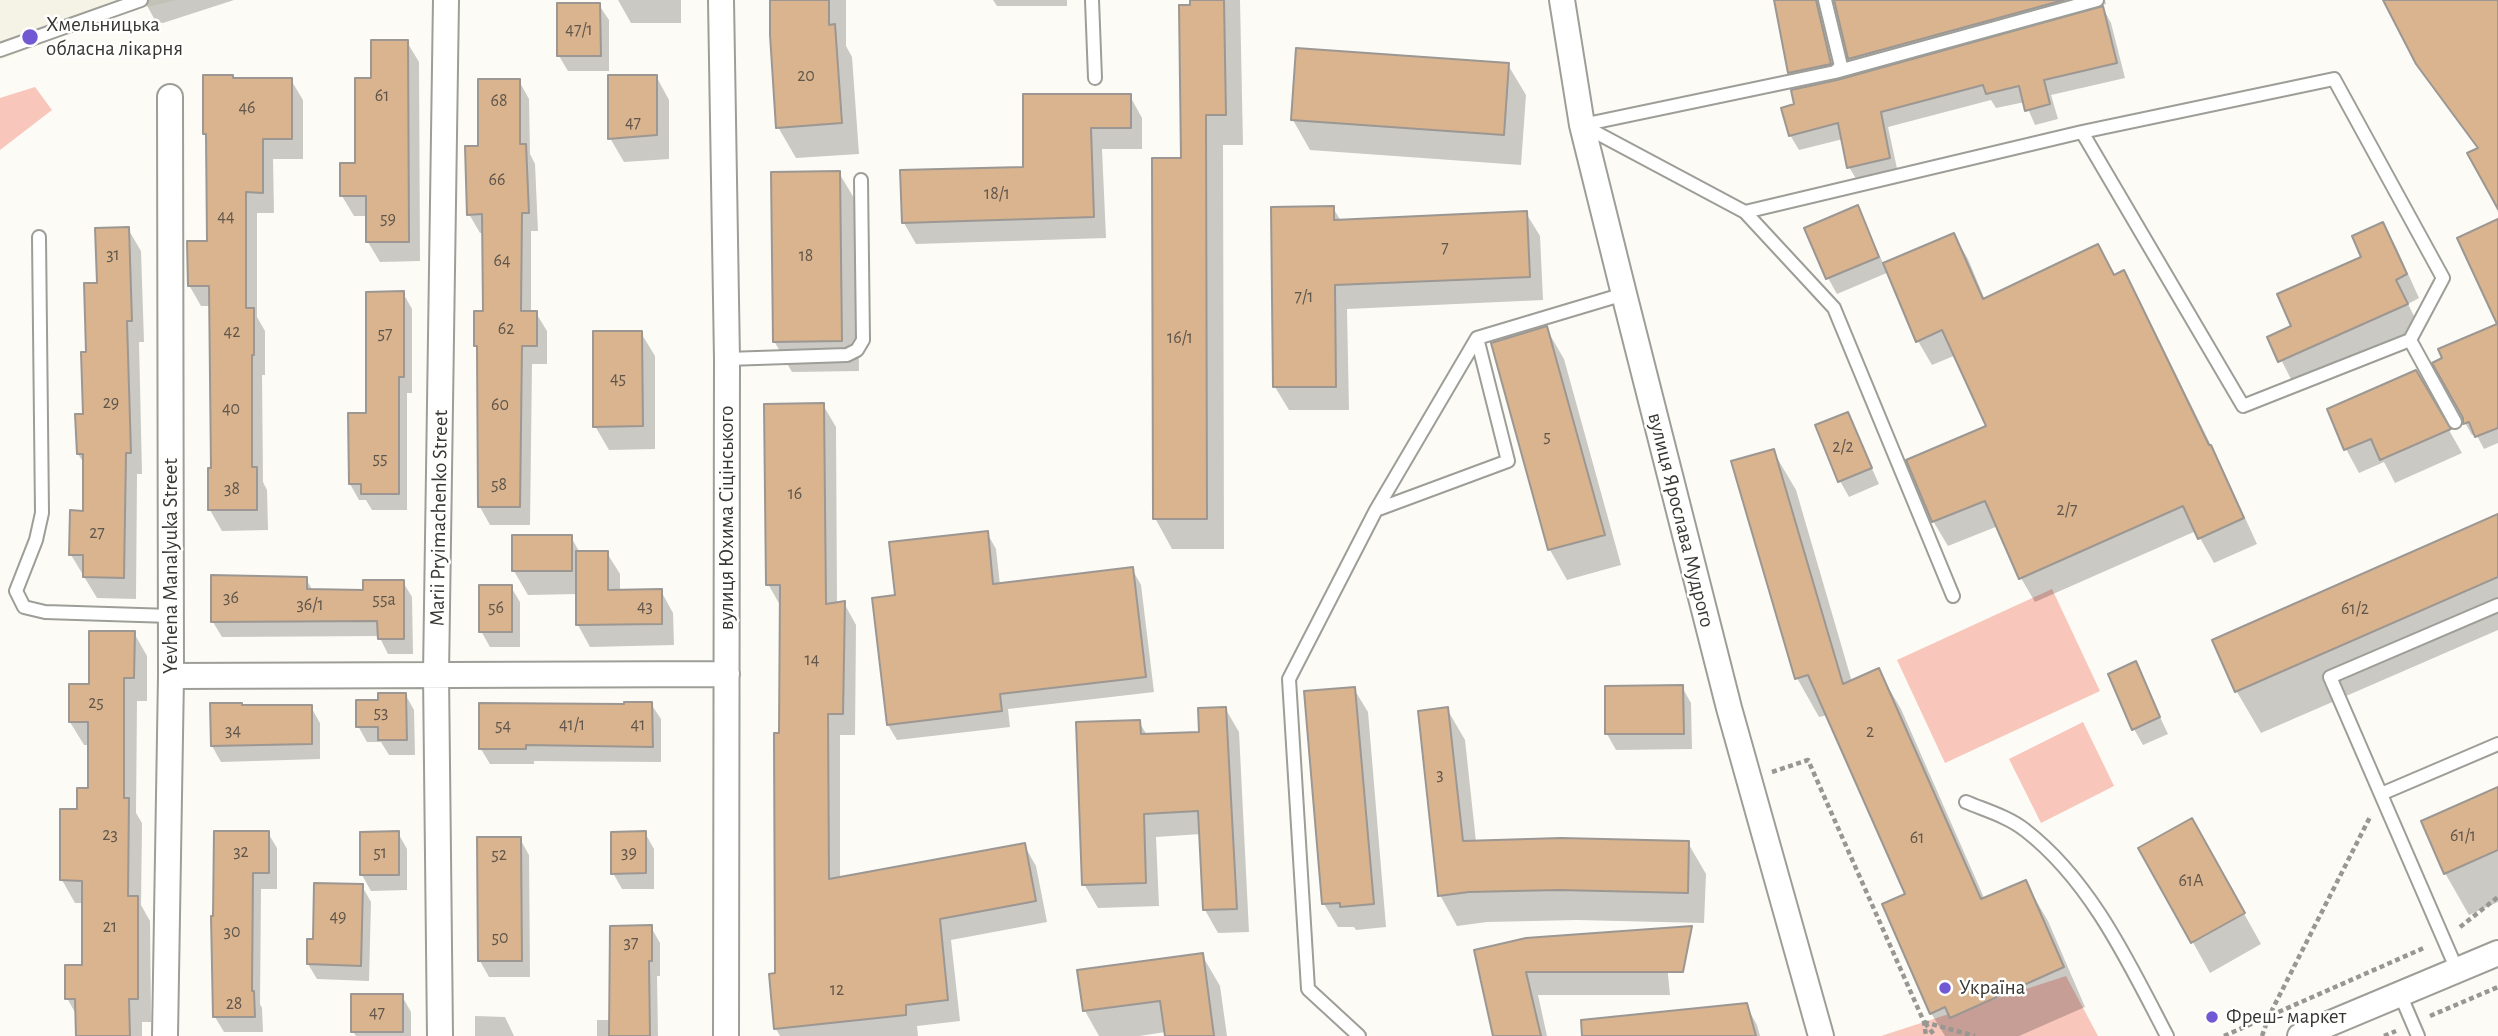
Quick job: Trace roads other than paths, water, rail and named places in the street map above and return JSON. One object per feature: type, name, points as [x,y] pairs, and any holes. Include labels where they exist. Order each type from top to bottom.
[{"type":"street","name":"Marii Pryimachenko Street","points":[[440,1036],[436,674],[446,0]]},
{"type":"street","name":"вулиця Юхима Сіцінського","points":[[721,0],[727,359],[726,1036]]},
{"type":"street","name":"вулиця Ярослава Мудрого","points":[[1562,0],[1582,125],[1623,294],[1749,779],[1821,1036]]},
{"type":"street","name":"Yevhena Manalyuka Street","points":[[165,1036],[171,676],[170,97]]},
{"type":"street","points":[[171,676],[727,674]]},
{"type":"street","points":[[2300,1036],[2498,953]]},
{"type":"lane","points":[[0,50],[117,3],[141,0]]},
{"type":"lane","points":[[1092,0],[1095,78]]},
{"type":"lane","points":[[1825,0],[1841,66],[1835,72]]},
{"type":"lane","points":[[1582,125],[1835,72],[2097,0]]},
{"type":"lane","points":[[1745,212],[2082,132],[2334,79],[2443,278],[2410,340],[2244,406],[2082,132]]},
{"type":"lane","points":[[1582,125],[1745,212],[1834,308],[1953,596]]},
{"type":"lane","points":[[727,359],[847,355],[857,349],[863,340],[861,180]]},
{"type":"lane","points":[[39,236],[42,513],[36,540],[16,591],[24,607],[45,612],[171,616]]},
{"type":"lane","points":[[1359,1036],[1308,989],[1289,679],[1376,510],[1477,338],[1623,294]]},
{"type":"lane","points":[[1376,510],[1508,461],[1477,338]]},
{"type":"lane","points":[[2410,340],[2455,422]]},
{"type":"lane","points":[[2458,970],[2330,677],[2498,605]]},
{"type":"lane","points":[[2381,794],[2498,744]]},
{"type":"lane","points":[[1966,802],[2023,828],[2068,871],[2121,947],[2167,1036]]},
{"type":"lane","points":[[2400,994],[2416,1030]]},
{"type":"place","name":"Хмельницька обласна лікарня","points":[[30,37]]},
{"type":"place","name":"Україна","points":[[1945,988]]},
{"type":"place","name":"Фреш- маркет","points":[[2212,1017]]}]
